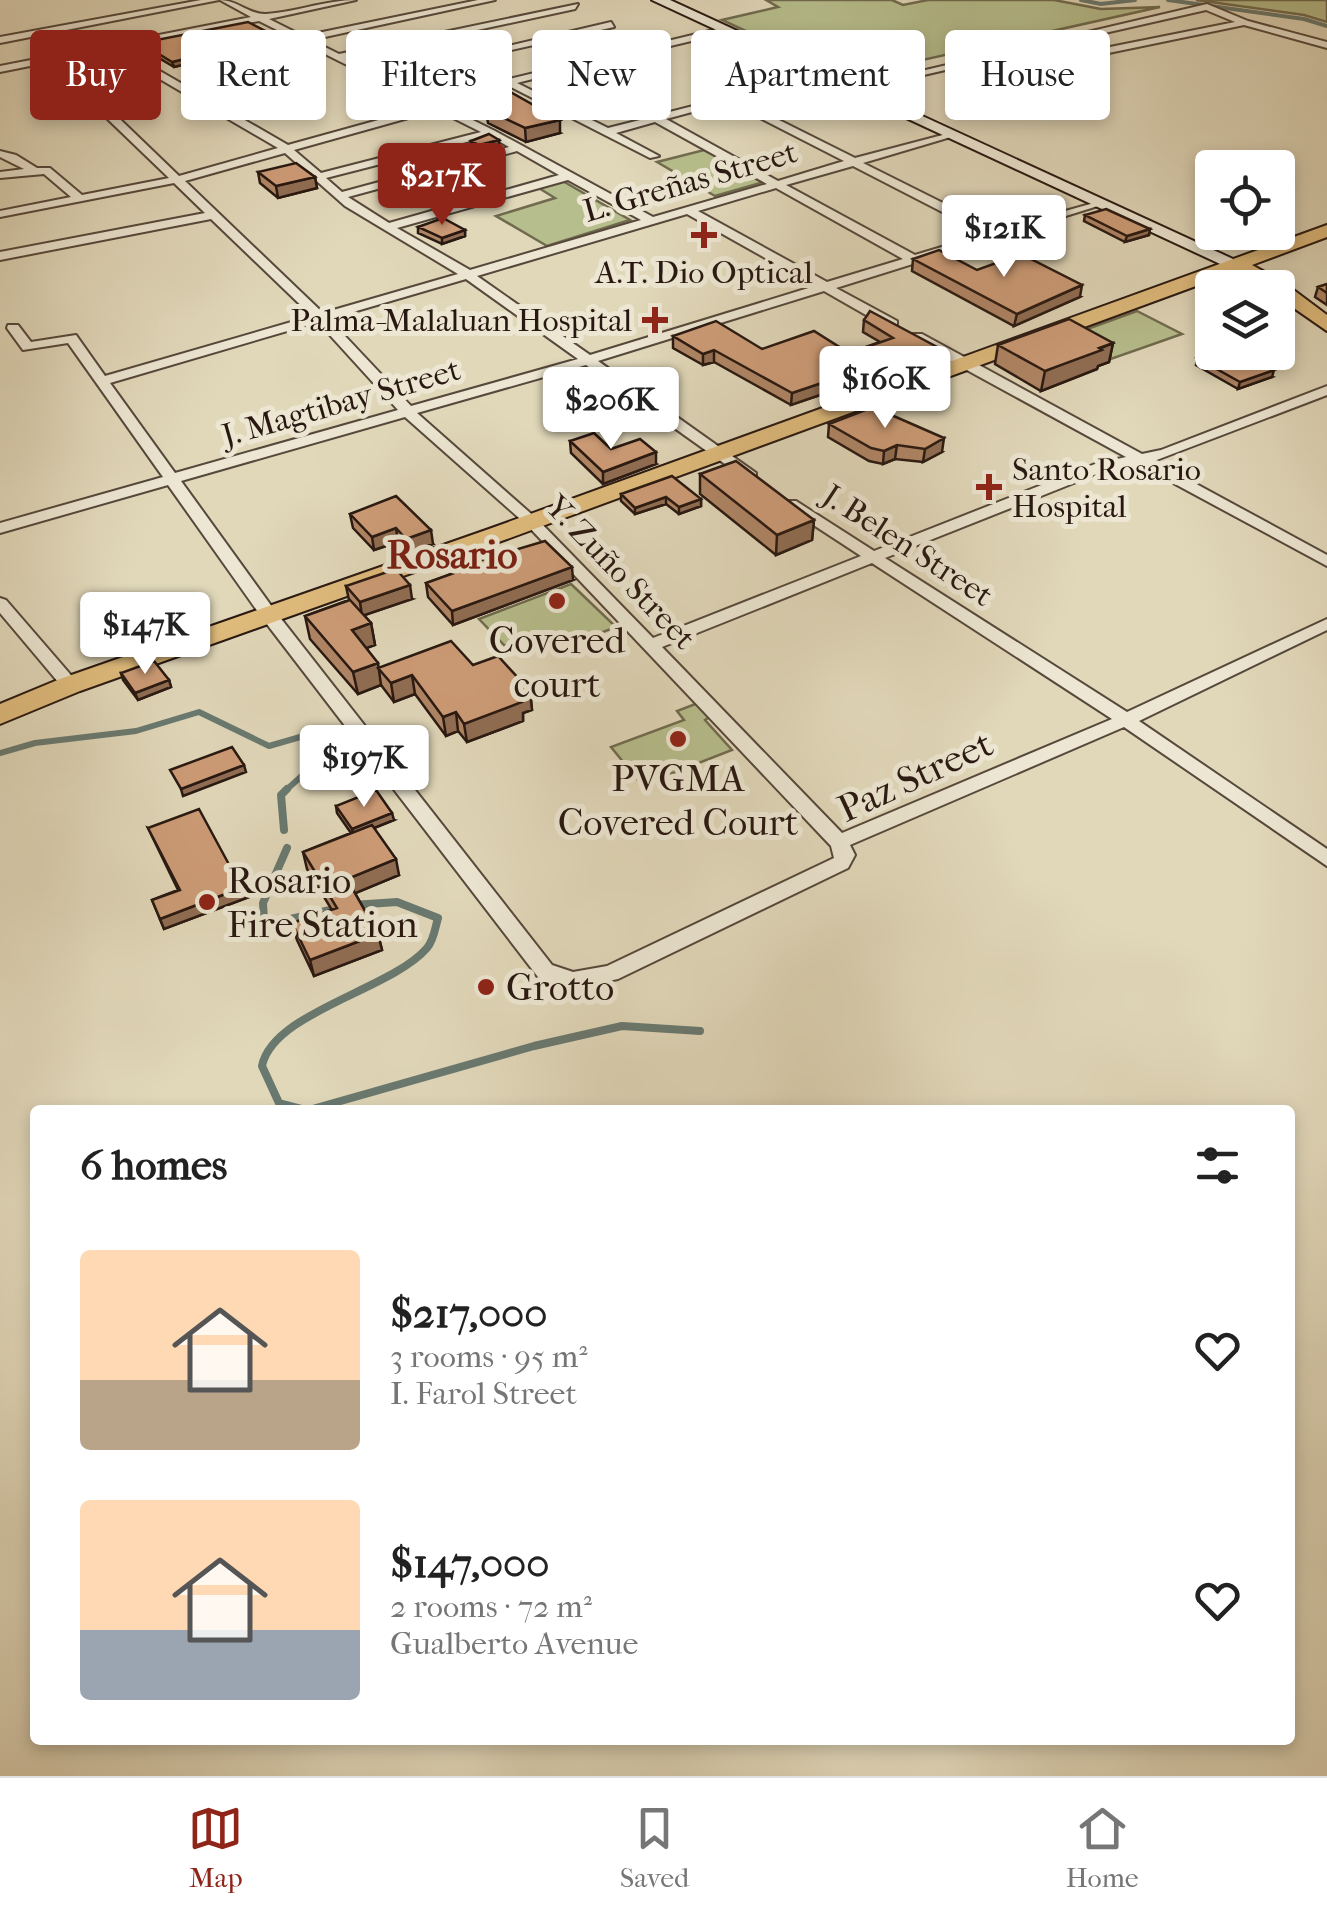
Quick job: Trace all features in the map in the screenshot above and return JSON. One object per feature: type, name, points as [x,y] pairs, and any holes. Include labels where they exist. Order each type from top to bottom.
[{"type":"main road","points":[[660,0],[726,30]]},
{"type":"main road","points":[[921,120],[1237,264],[1276,286],[1327,325]]},
{"type":"main road","points":[[0,715],[70,685],[532,522],[1327,231]]},
{"type":"street","points":[[0,40],[214,0]]},
{"type":"street","points":[[224,0],[282,30]]},
{"type":"street","points":[[161,37],[352,0]]},
{"type":"street","points":[[326,34],[491,0]]},
{"type":"street","points":[[562,0],[587,13]]},
{"type":"street","points":[[337,57],[574,6]]},
{"type":"street","points":[[1109,30],[1207,8],[1245,23],[1327,45]]},
{"type":"street","points":[[512,47],[611,25],[599,19]]},
{"type":"street","points":[[1110,50],[1245,23]]},
{"type":"street","points":[[326,52],[346,61]]},
{"type":"street","points":[[0,69],[30,63]]},
{"type":"street","name":"J. Belen Street","points":[[161,76],[286,148],[338,196],[467,274],[765,486]]},
{"type":"street","points":[[532,76],[508,82],[532,94]]},
{"type":"street","name":"Y. Zuño Street","points":[[115,120],[320,318],[410,412],[532,522],[839,842]]},
{"type":"street","points":[[0,214],[179,179],[386,120]]},
{"type":"street","points":[[465,120],[651,221]]},
{"type":"street","points":[[582,120],[654,156]]},
{"type":"street","points":[[606,132],[649,120]]},
{"type":"street","points":[[655,120],[914,260]]},
{"type":"street","points":[[772,120],[995,234]]},
{"type":"street","points":[[318,177],[491,133]]},
{"type":"street","name":"L. Greñas Street","points":[[100,382],[950,134]]},
{"type":"street","points":[[338,196],[517,148]]},
{"type":"street","points":[[0,154],[33,170]]},
{"type":"street","points":[[0,175],[33,170],[54,173],[80,199]]},
{"type":"street","points":[[387,227],[568,176]]},
{"type":"street","name":"J. Magtibay Street","points":[[0,528],[588,360],[1097,202]]},
{"type":"street","points":[[688,210],[1327,562]]},
{"type":"street","points":[[0,256],[214,216]]},
{"type":"street","points":[[13,328],[28,347],[71,338],[270,615]]},
{"type":"street","points":[[651,646],[1100,467],[1165,454],[1327,390]]},
{"type":"street","name":"J. Belen Street","points":[[780,496],[871,559],[1126,720],[1327,859]]},
{"type":"street","points":[[0,604],[70,685]]},
{"type":"street","name":"Paz Street","points":[[270,615],[545,971],[572,980],[610,972],[827,871],[845,855],[839,842],[1126,720],[1327,624]]},
{"type":"green space","points":[[766,0],[892,0],[903,5],[928,0],[1054,0],[1101,9],[1160,7],[1057,30],[945,30],[945,55],[925,59],[925,30],[744,30],[722,20],[778,7]]},
{"type":"green space","points":[[1196,0],[1327,0],[1327,22],[1304,15]]},
{"type":"green space","points":[[704,150],[764,182],[715,196],[657,162]]},
{"type":"green space","points":[[561,180],[630,220],[547,246],[496,216],[555,198],[537,187]]},
{"type":"green space","points":[[1137,311],[1182,334],[1108,360],[1065,337]]},
{"type":"green space","name":"Covered court","points":[[571,584],[616,627],[554,651],[537,634],[505,646],[479,619]]},
{"type":"green space","name":"PVGMA Covered Court","points":[[698,703],[711,716],[705,720],[732,750],[642,785],[611,747],[684,720],[677,711]]},
{"type":"building","points":[[248,22],[263,30],[207,30]]},
{"type":"building","points":[[181,35],[181,60],[172,62],[161,55],[161,39]]},
{"type":"building","points":[[512,93],[532,104],[532,120],[560,120],[525,128],[508,120],[512,120]]},
{"type":"building","points":[[489,134],[499,140],[479,145],[471,141]]},
{"type":"building","points":[[296,163],[315,177],[276,186],[258,172]]},
{"type":"building","points":[[1106,209],[1150,229],[1127,236],[1085,215]]},
{"type":"building","points":[[443,218],[465,230],[442,238],[418,227]]},
{"type":"building","points":[[939,250],[977,270],[1021,254],[1082,285],[1017,314],[913,259]]},
{"type":"building","points":[[870,311],[939,348],[868,375],[860,370],[792,393],[714,350],[703,354],[673,336],[716,321],[762,349],[814,331],[849,353],[893,338],[864,320]]},
{"type":"building","points":[[1069,319],[1113,343],[1045,371],[998,345]]},
{"type":"building","points":[[1218,370],[1274,370],[1240,382]]},
{"type":"building","points":[[873,407],[944,438],[925,449],[897,445],[884,451],[871,448],[829,424]]},
{"type":"building","points":[[594,433],[611,449],[640,439],[656,452],[603,472],[570,441]]},
{"type":"building","points":[[736,461],[814,520],[777,535],[700,474]]},
{"type":"building","points":[[672,476],[701,499],[679,507],[666,497],[635,508],[621,494]]},
{"type":"building","points":[[396,496],[431,530],[406,539],[396,528],[372,537],[350,514]]},
{"type":"building","points":[[545,541],[572,567],[452,611],[426,583],[471,567],[468,564]]},
{"type":"building","points":[[396,569],[410,585],[360,602],[346,586]]},
{"type":"building","points":[[350,600],[371,623],[352,630],[378,663],[353,672],[305,616]]},
{"type":"building","points":[[451,641],[473,665],[498,656],[530,691],[517,696],[522,702],[464,724],[456,712],[443,717],[412,675],[391,683],[378,668]]},
{"type":"building","points":[[154,661],[169,680],[135,693],[121,673]]},
{"type":"building","points":[[232,747],[244,765],[181,789],[170,770]]},
{"type":"building","points":[[376,790],[392,813],[352,829],[336,806]]},
{"type":"building","points":[[199,809],[232,870],[245,865],[254,883],[160,919],[152,900],[180,890],[148,828]]},
{"type":"building","points":[[372,825],[396,859],[347,879],[378,934],[310,960],[292,923],[337,908],[303,852]]},
{"type":"waterway","points":[[1081,0],[1101,4],[1135,0]]},
{"type":"waterway","points":[[1168,0],[1304,19],[1327,26]]},
{"type":"waterway","points":[[0,753],[35,743],[136,731],[199,712],[269,746],[314,733],[327,736],[328,752],[284,792]]},
{"type":"waterway","points":[[284,792],[287,789]]},
{"type":"waterway","points":[[284,792],[284,830]]},
{"type":"waterway","points":[[287,848],[263,903],[264,921],[273,923],[339,908]]},
{"type":"waterway","points":[[287,1105],[279,1103],[262,1066],[271,1047],[310,1016],[410,963],[433,938],[438,918],[397,902],[353,905]]},
{"type":"waterway","points":[[327,1105],[534,1046],[622,1026],[700,1031]]},
{"type":"place","name":"A.T. Dio Optical","points":[[704,235]]},
{"type":"place","name":"Palma-Malaluan Hospital","points":[[655,320]]},
{"type":"place","name":"Santo Rosario Hospital","points":[[989,487]]},
{"type":"place","name":"Covered court","points":[[557,601]]},
{"type":"place","name":"PVGMA Covered Court","points":[[678,739]]},
{"type":"place","name":"Rosario Fire Station","points":[[207,902]]},
{"type":"place","name":"Grotto","points":[[486,987]]},
{"type":"district","name":"Rosario","points":[[452,554]]}]
